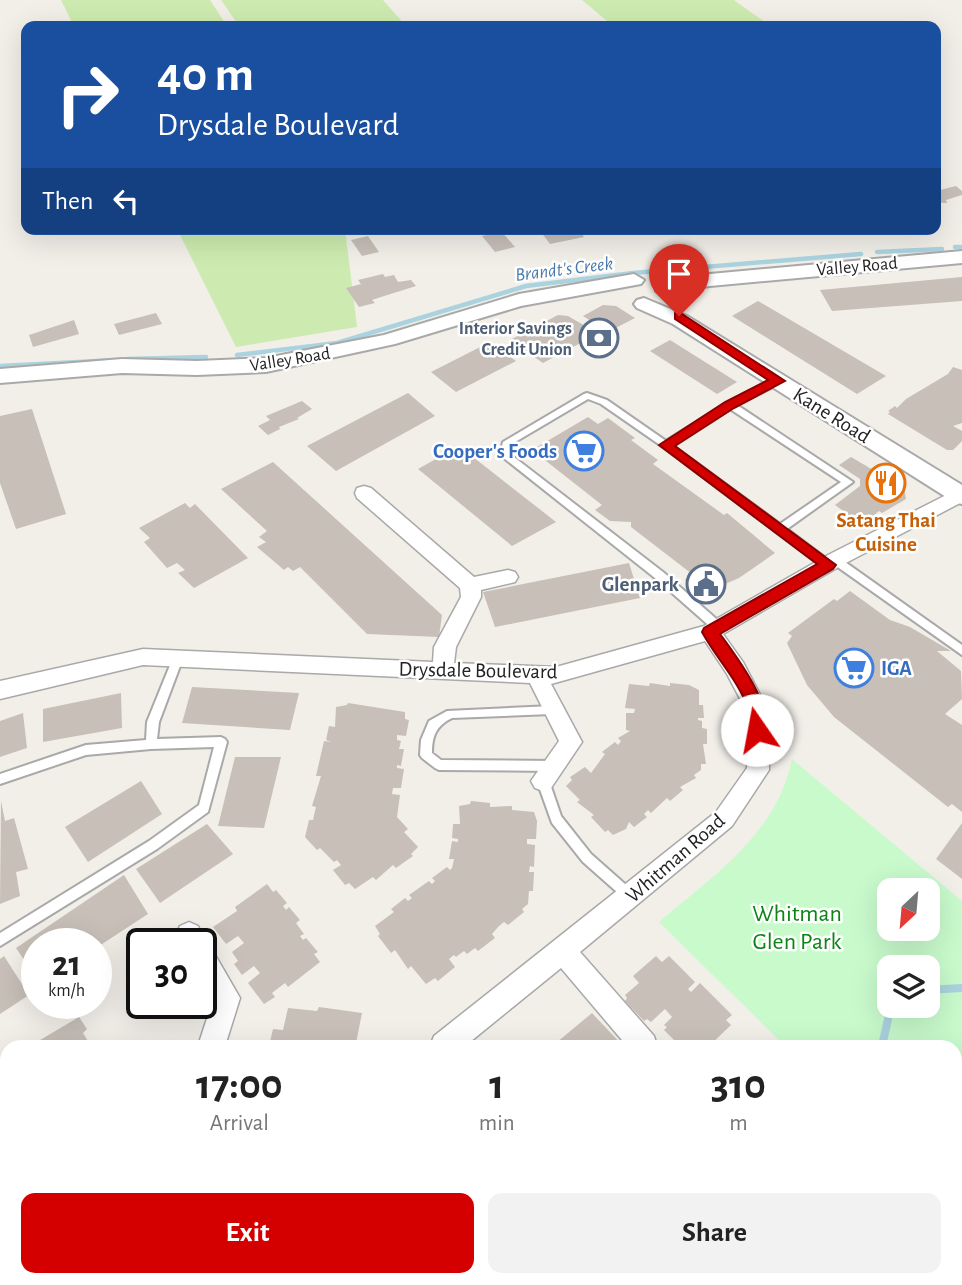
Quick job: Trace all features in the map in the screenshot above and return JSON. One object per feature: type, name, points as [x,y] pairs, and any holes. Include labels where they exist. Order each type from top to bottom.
[{"type":"street","name":"Valley Road","points":[[638,291],[660,283],[666,293],[674,285],[710,280],[962,257]]},
{"type":"street","name":"Valley Road","points":[[0,376],[122,366],[197,368],[265,365],[388,340],[454,318],[572,289],[613,293],[710,280]]},
{"type":"street","name":"Kane Road","points":[[638,291],[664,311],[962,495]]},
{"type":"street","name":"Kane Road","points":[[666,293],[669,305],[702,333]]},
{"type":"street","points":[[364,493],[470,585],[471,597],[445,647],[443,670]]},
{"type":"street","name":"Drysdale Boulevard","points":[[0,690],[142,657],[556,676],[714,630],[832,563],[962,495]]},
{"type":"street","points":[[470,585],[508,577]]},
{"type":"street","name":"Whitman Road","points":[[452,1040],[724,820],[758,770],[757,710],[714,630]]},
{"type":"street","points":[[539,675],[541,687],[571,743],[548,774]]},
{"type":"street","points":[[563,951],[639,1040]]},
{"type":"street","points":[[214,1040],[227,998],[217,981]]},
{"type":"lane","points":[[666,445],[730,405],[778,381]]},
{"type":"lane","points":[[714,630],[659,575],[505,455],[506,444],[587,396],[604,402],[780,529],[962,651]]},
{"type":"lane","points":[[730,405],[848,482],[780,529]]},
{"type":"lane","points":[[151,744],[153,722],[178,658]]},
{"type":"lane","points":[[552,710],[451,714],[436,720],[426,734],[426,755],[439,765],[548,774],[556,819],[587,858],[630,896]]},
{"type":"lane","points":[[0,779],[86,750],[151,744],[221,742],[204,808],[153,845],[0,940]]},
{"type":"green space","points":[[61,0],[210,0],[224,21],[72,21]]},
{"type":"green space","points":[[221,0],[383,0],[402,21],[236,21]]},
{"type":"green space","points":[[582,0],[734,0],[763,21],[607,21]]},
{"type":"green space","points":[[180,235],[346,235],[357,327],[236,347]]},
{"type":"green space","name":"Whitman Glen Park","points":[[792,759],[934,878],[877,878],[877,942],[940,942],[940,883],[962,901],[962,1040],[779,1040],[659,922],[721,870],[758,831],[773,810]]},
{"type":"building","points":[[956,186],[962,191],[962,195],[946,200],[947,203],[941,202],[941,190]]},
{"type":"building","points":[[504,235],[515,247],[495,252],[482,236]]},
{"type":"building","points":[[543,235],[584,237],[550,244]]},
{"type":"building","points":[[368,236],[379,252],[362,256],[351,240]]},
{"type":"building","points":[[383,274],[385,277],[394,275],[398,282],[411,280],[416,286],[359,307],[346,288],[361,284],[358,280]]},
{"type":"building","points":[[962,277],[962,301],[832,311],[820,290]]},
{"type":"building","points":[[758,301],[886,376],[857,394],[732,316]]},
{"type":"building","points":[[603,305],[616,306],[635,318],[608,332],[583,316]]},
{"type":"building","points":[[156,313],[162,324],[119,335],[114,324]]},
{"type":"building","points":[[558,315],[568,316],[594,331],[594,339],[590,338],[543,363],[510,340]]},
{"type":"building","points":[[74,320],[79,334],[33,347],[29,335]]},
{"type":"building","points":[[670,340],[737,382],[717,394],[650,351]]},
{"type":"building","points":[[490,342],[516,361],[456,392],[431,372]]},
{"type":"building","points":[[953,367],[962,370],[962,423],[953,426],[962,431],[962,441],[953,450],[947,450],[888,414],[888,411],[895,406],[897,408],[906,399],[948,374]]},
{"type":"building","points":[[408,393],[435,416],[336,471],[307,446]]},
{"type":"building","points":[[302,401],[312,409],[297,418],[299,419],[268,435],[258,426],[270,420],[266,416]]},
{"type":"building","points":[[32,409],[66,514],[16,529],[0,483],[0,416]]},
{"type":"building","points":[[588,417],[598,424],[608,418],[658,460],[653,464],[724,515],[727,513],[775,553],[739,578],[702,594],[685,580],[692,574],[631,527],[631,522],[610,521],[595,510],[602,505],[532,450]]},
{"type":"building","points":[[459,446],[556,522],[512,546],[418,469]]},
{"type":"building","points":[[851,457],[904,488],[906,499],[882,513],[879,511],[868,520],[854,519],[835,505],[860,486],[860,479],[839,465]]},
{"type":"building","points":[[273,462],[442,615],[439,637],[367,634],[300,567],[293,571],[288,567],[284,570],[257,547],[266,542],[259,537],[267,531],[221,489]]},
{"type":"building","points":[[185,503],[190,508],[195,504],[248,558],[194,588],[178,573],[185,570],[177,563],[167,568],[144,542],[150,538],[139,528]]},
{"type":"building","points":[[629,563],[640,598],[495,627],[483,592]]},
{"type":"building","points":[[850,591],[890,620],[910,627],[951,651],[937,651],[961,671],[962,699],[945,714],[962,725],[962,812],[952,804],[948,807],[834,717],[807,685],[787,643],[792,636],[788,633],[834,599],[837,601]]},
{"type":"building","points":[[650,683],[689,685],[699,690],[699,705],[703,705],[704,718],[698,720],[702,721],[702,728],[707,729],[707,744],[703,744],[706,764],[701,764],[701,770],[694,775],[696,778],[680,787],[683,790],[670,801],[667,798],[651,813],[648,810],[644,814],[647,817],[634,827],[629,822],[626,829],[613,835],[608,830],[605,832],[591,817],[594,815],[577,802],[580,800],[566,786],[572,780],[570,777],[585,767],[591,773],[605,754],[602,752],[615,742],[618,745],[621,741],[618,738],[630,731],[626,730],[626,713],[634,713],[635,709],[625,708],[629,684],[649,686]]},
{"type":"building","points":[[192,687],[299,693],[290,730],[182,723]]},
{"type":"building","points":[[121,693],[122,728],[43,742],[43,709]]},
{"type":"building","points":[[348,703],[405,712],[405,719],[409,720],[406,736],[397,735],[397,740],[401,741],[399,749],[404,749],[401,766],[397,765],[397,768],[404,769],[401,788],[393,788],[392,794],[400,795],[397,817],[408,829],[404,832],[418,847],[411,854],[413,856],[396,868],[393,865],[376,880],[373,877],[355,889],[349,883],[345,885],[333,870],[341,865],[337,860],[334,862],[320,848],[317,850],[305,837],[316,807],[312,806],[321,776],[316,776],[324,741],[331,742],[326,740],[329,726],[335,727],[336,707]]},
{"type":"building","points":[[23,713],[27,748],[0,757],[0,721]]},
{"type":"building","points":[[235,757],[281,757],[264,828],[218,826]]},
{"type":"building","points":[[141,781],[162,814],[88,862],[65,827]]},
{"type":"building","points":[[1,801],[5,821],[14,818],[28,869],[16,872],[20,896],[0,904]]},
{"type":"building","points":[[471,801],[490,803],[490,807],[512,806],[512,810],[534,812],[537,821],[536,839],[527,839],[527,844],[535,845],[534,867],[530,866],[529,872],[534,872],[533,891],[529,891],[528,904],[522,909],[524,912],[508,925],[504,922],[499,926],[492,934],[495,938],[478,951],[475,948],[467,954],[464,951],[456,957],[454,955],[449,959],[455,967],[438,981],[435,978],[426,984],[411,966],[408,969],[395,950],[391,953],[378,936],[380,934],[375,926],[394,912],[391,909],[405,898],[408,901],[412,898],[409,895],[429,881],[432,884],[435,881],[432,878],[447,867],[450,870],[452,868],[454,859],[449,859],[452,841],[458,842],[458,839],[452,838],[453,824],[460,824],[459,806],[470,804]]},
{"type":"building","points":[[962,823],[962,879],[936,859]]},
{"type":"building","points":[[207,824],[233,854],[160,903],[136,869]]},
{"type":"building","points":[[124,875],[148,914],[112,938],[112,928],[46,928]]},
{"type":"building","points":[[267,884],[287,903],[283,906],[286,910],[289,907],[300,920],[296,923],[304,934],[300,936],[303,940],[306,938],[318,952],[314,954],[320,962],[288,987],[285,983],[272,993],[275,997],[264,1004],[248,983],[260,973],[254,966],[242,975],[234,964],[238,961],[232,952],[244,943],[238,936],[226,944],[217,928],[213,927],[237,911],[235,907]]},
{"type":"building","points":[[4,956],[21,983],[21,1000],[0,1014],[0,959]]},
{"type":"building","points":[[656,956],[662,962],[669,956],[695,982],[688,989],[691,992],[700,983],[732,1015],[726,1020],[731,1025],[715,1040],[674,1040],[664,1030],[667,1027],[664,1025],[672,1017],[665,1009],[651,1022],[647,1019],[644,1021],[625,1001],[625,995],[639,983],[633,976]]},
{"type":"building","points":[[319,1007],[362,1013],[357,1040],[270,1040],[273,1029],[283,1030],[288,1008],[317,1011]]},
{"type":"building","points":[[592,1013],[617,1040],[560,1040]]},
{"type":"building","points":[[76,1019],[80,1019],[87,1029],[83,1033],[87,1040],[40,1040]]},
{"type":"waterway","name":"Brandt's Creek","points":[[955,247],[962,247]]},
{"type":"waterway","name":"Brandt's Creek","points":[[877,252],[942,249]]},
{"type":"waterway","name":"Brandt's Creek","points":[[237,355],[337,343],[526,286],[633,273],[861,254]]},
{"type":"waterway","name":"Brandt's Creek","points":[[128,359],[206,357]]},
{"type":"waterway","name":"Brandt's Creek","points":[[0,366],[117,360]]},
{"type":"waterway","name":"Brandt's Creek","points":[[940,989],[962,988]]},
{"type":"waterway","name":"Brandt's Creek","points":[[883,1040],[888,1018]]},
{"type":"place","name":"Interior Savings Credit Union","points":[[599,338]]},
{"type":"place","name":"Cooper's Foods","points":[[584,451]]},
{"type":"place","name":"Satang Thai Cuisine","points":[[886,483]]},
{"type":"place","name":"Glenpark","points":[[706,584]]},
{"type":"place","name":"IGA","points":[[854,668]]},
{"type":"route","points":[[679,316],[778,381],[730,405],[666,445],[828,565],[710,632],[736,668],[757,710],[757,730]]}]
